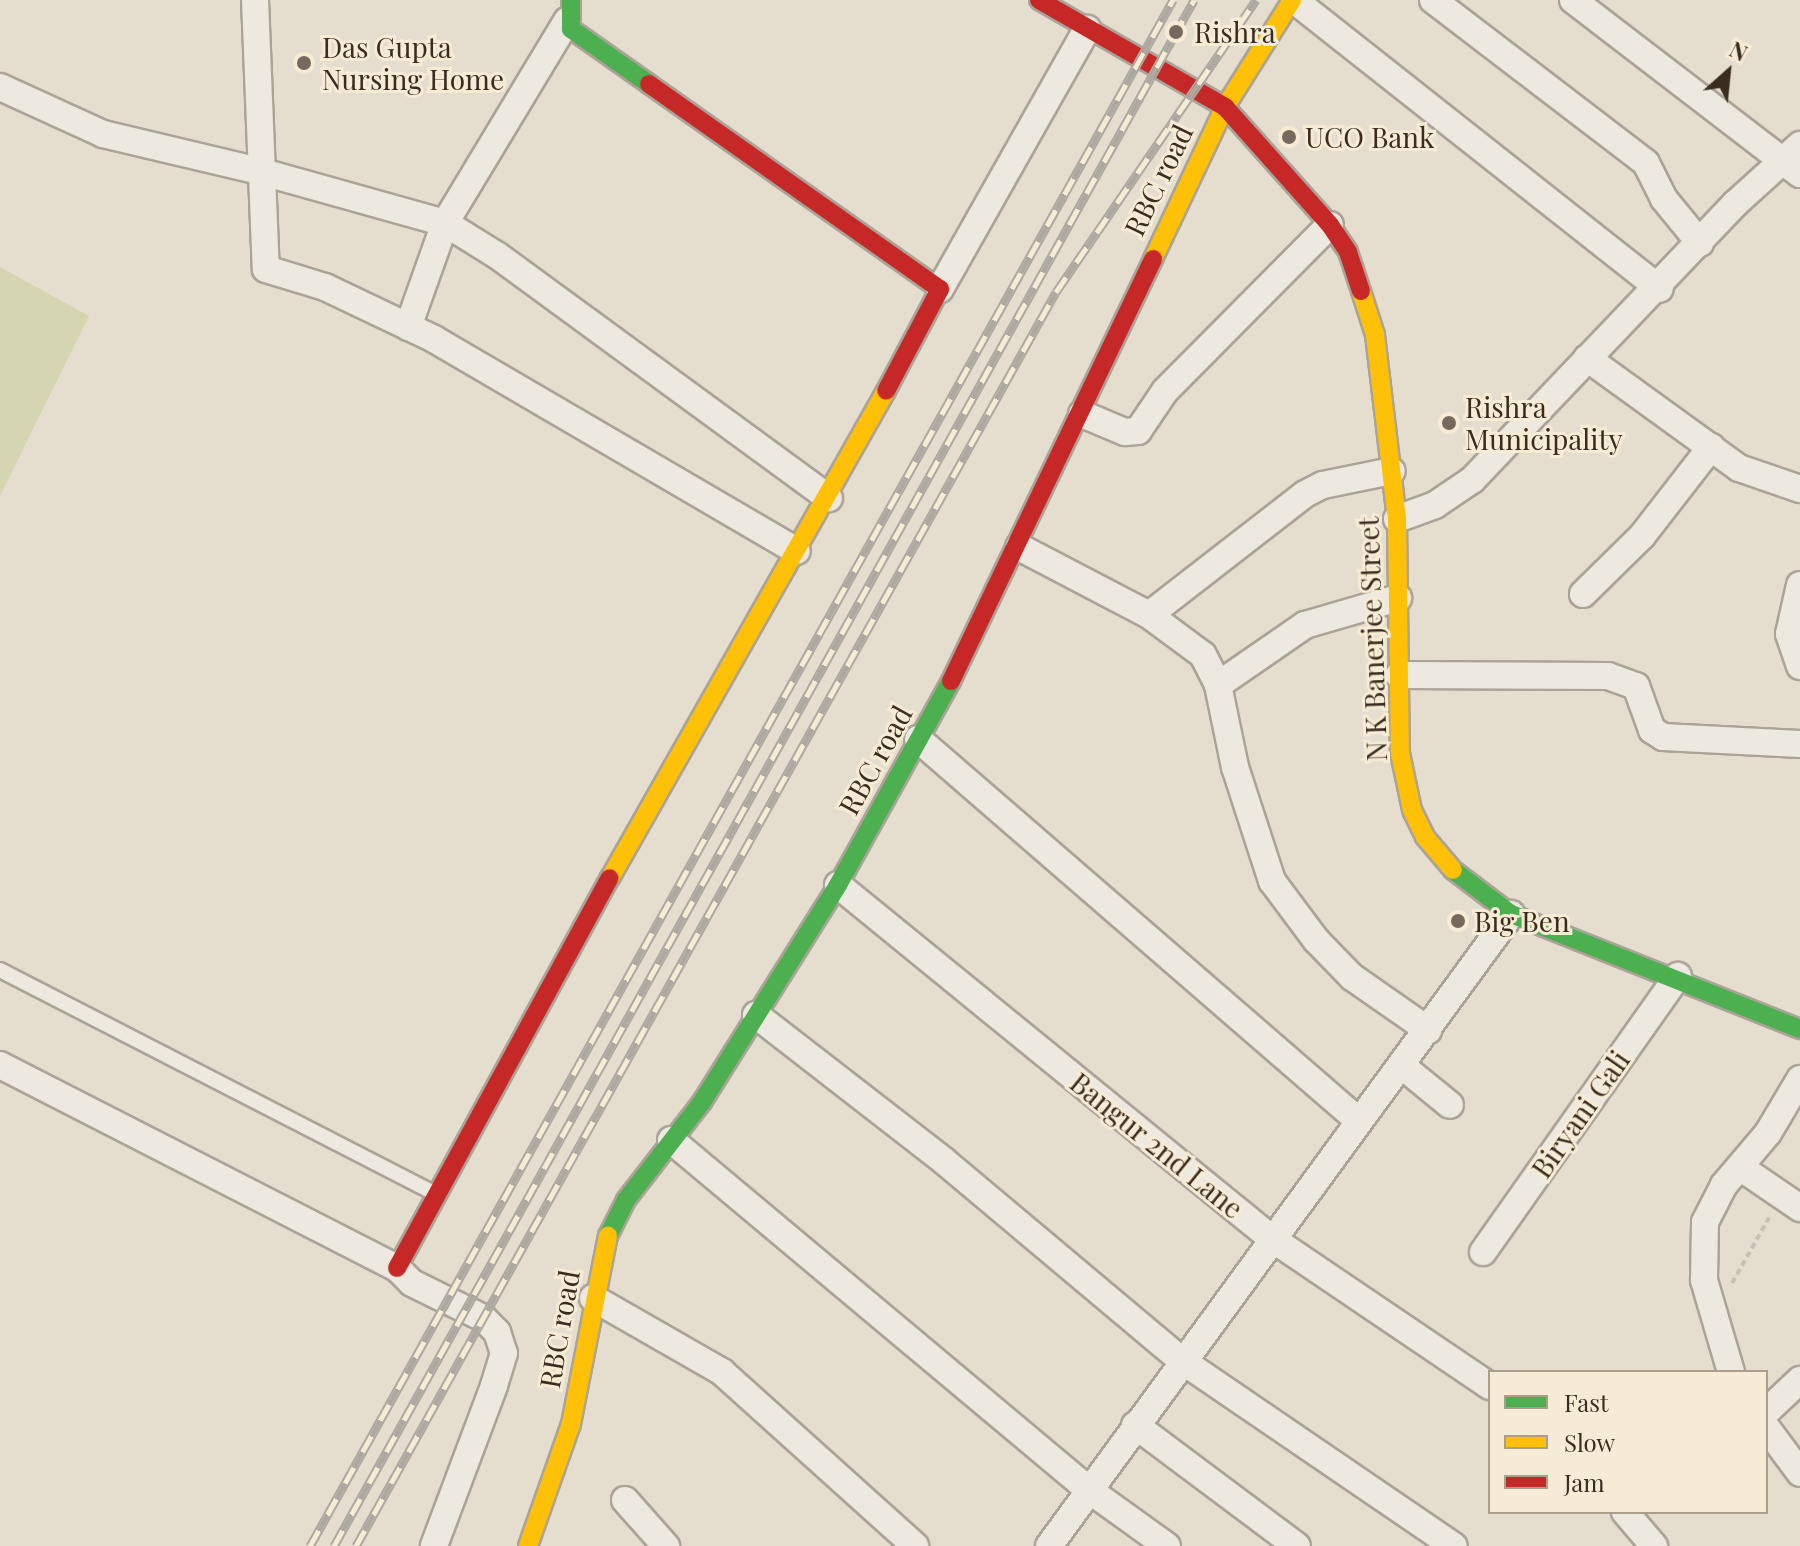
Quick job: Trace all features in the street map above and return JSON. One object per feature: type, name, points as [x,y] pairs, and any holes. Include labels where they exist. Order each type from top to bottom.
[{"type":"street","points":[[255,0],[259,171],[266,269],[325,287],[408,327],[618,443],[797,551]]},
{"type":"street","name":"N K Banerjee Street","points":[[1039,0],[1225,107],[1330,225],[1348,252],[1375,335],[1397,519],[1400,753],[1412,810],[1445,864],[1511,914],[1678,976],[1800,1029]]},
{"type":"street","points":[[1293,0],[1660,289]]},
{"type":"street","name":"RBC road","points":[[531,1537],[571,1424],[601,1249],[626,1200],[702,1102],[838,885],[1019,547],[1225,107],[1293,0]]},
{"type":"street","points":[[1433,0],[1646,163],[1664,199],[1700,243]]},
{"type":"street","points":[[1397,519],[1435,505],[1472,480],[1587,358],[1660,289],[1700,243],[1795,160],[1573,0]]},
{"type":"street","points":[[408,327],[445,223],[569,11]]},
{"type":"street","points":[[569,11],[581,36],[940,289]]},
{"type":"street","points":[[397,1268],[640,823],[829,498],[940,289],[1087,29]]},
{"type":"street","points":[[0,87],[103,134],[259,171],[445,223],[498,256],[829,498]]},
{"type":"street","points":[[1082,414],[1125,432],[1138,431],[1165,391],[1330,225]]},
{"type":"street","points":[[1587,358],[1739,468],[1800,489]]},
{"type":"street","points":[[1583,594],[1642,536],[1711,447]]},
{"type":"street","points":[[1149,615],[1305,494],[1323,485],[1392,471]]},
{"type":"street","points":[[1019,547],[1149,615],[1203,655],[1218,685],[1235,767],[1272,881],[1316,940],[1352,977],[1428,1030]]},
{"type":"street","points":[[1800,585],[1789,634],[1800,666]]},
{"type":"street","points":[[1218,685],[1305,625],[1398,598]]},
{"type":"street","points":[[1399,675],[1608,676],[1636,686],[1652,730],[1663,737],[1800,744]]},
{"type":"street","points":[[918,739],[1359,1121]]},
{"type":"street","name":"Bangur 2nd Lane","points":[[838,885],[1271,1238],[1488,1385]]},
{"type":"street","points":[[1049,1546],[1181,1360],[1511,914]]},
{"type":"street","name":"Biryani Gali","points":[[1483,1252],[1678,976]]},
{"type":"street","points":[[756,1015],[944,1161],[1181,1360],[1454,1546]]},
{"type":"street","points":[[0,1065],[397,1268],[412,1283],[483,1318],[497,1332],[504,1353],[434,1546]]},
{"type":"street","points":[[1401,1065],[1450,1105]]},
{"type":"street","points":[[1730,1370],[1703,1272],[1705,1222],[1740,1167],[1768,1133],[1800,1079]]},
{"type":"street","points":[[671,1140],[1089,1490],[1167,1546]]},
{"type":"street","points":[[1740,1167],[1790,1201]]},
{"type":"street","points":[[593,1298],[722,1372],[915,1546]]},
{"type":"street","points":[[1768,1410],[1800,1380]]},
{"type":"street","points":[[1135,1425],[1297,1546]]},
{"type":"street","points":[[1768,1430],[1800,1473]]},
{"type":"street","points":[[625,1500],[666,1546]]},
{"type":"street","points":[[1627,1514],[1654,1546]]},
{"type":"street","points":[[531,1537],[554,1546]]},
{"type":"lane","points":[[0,970],[437,1195]]},
{"type":"path","points":[[1713,1312],[1790,1201]]},
{"type":"green space","points":[[0,267],[89,316],[0,496]]},
{"type":"railway","points":[[310,1546],[1173,0]]},
{"type":"railway","points":[[334,1546],[1194,0]]},
{"type":"railway","points":[[356,1546],[1056,292],[1256,0]]},
{"type":"traffic: fast","points":[[571,0],[571,29],[649,84]]},
{"type":"traffic: fast","points":[[608,1236],[626,1200],[702,1102],[838,885],[951,681]]},
{"type":"traffic: fast","points":[[1453,870],[1511,914],[1800,1029]]},
{"type":"traffic: slow","points":[[1153,259],[1225,107],[1292,0]]},
{"type":"traffic: slow","points":[[1361,291],[1375,335],[1397,519],[1400,753],[1412,810],[1425,837],[1453,870]]},
{"type":"traffic: slow","points":[[610,878],[886,391]]},
{"type":"traffic: slow","points":[[528,1546],[571,1424],[608,1236]]},
{"type":"traffic: jam","points":[[1039,0],[1225,107],[1330,225],[1348,252],[1361,291]]},
{"type":"traffic: jam","points":[[649,84],[940,289],[886,391]]},
{"type":"traffic: jam","points":[[951,681],[1153,259]]},
{"type":"traffic: jam","points":[[397,1268],[610,878]]},
{"type":"place","name":"Rishra","points":[[1176,32]]},
{"type":"place","name":"Das Gupta Nursing Home","points":[[304,63]]},
{"type":"place","name":"UCO Bank","points":[[1289,137]]},
{"type":"place","name":"Rishra Municipality","points":[[1449,423]]},
{"type":"place","name":"Big Ben","points":[[1458,921]]}]
